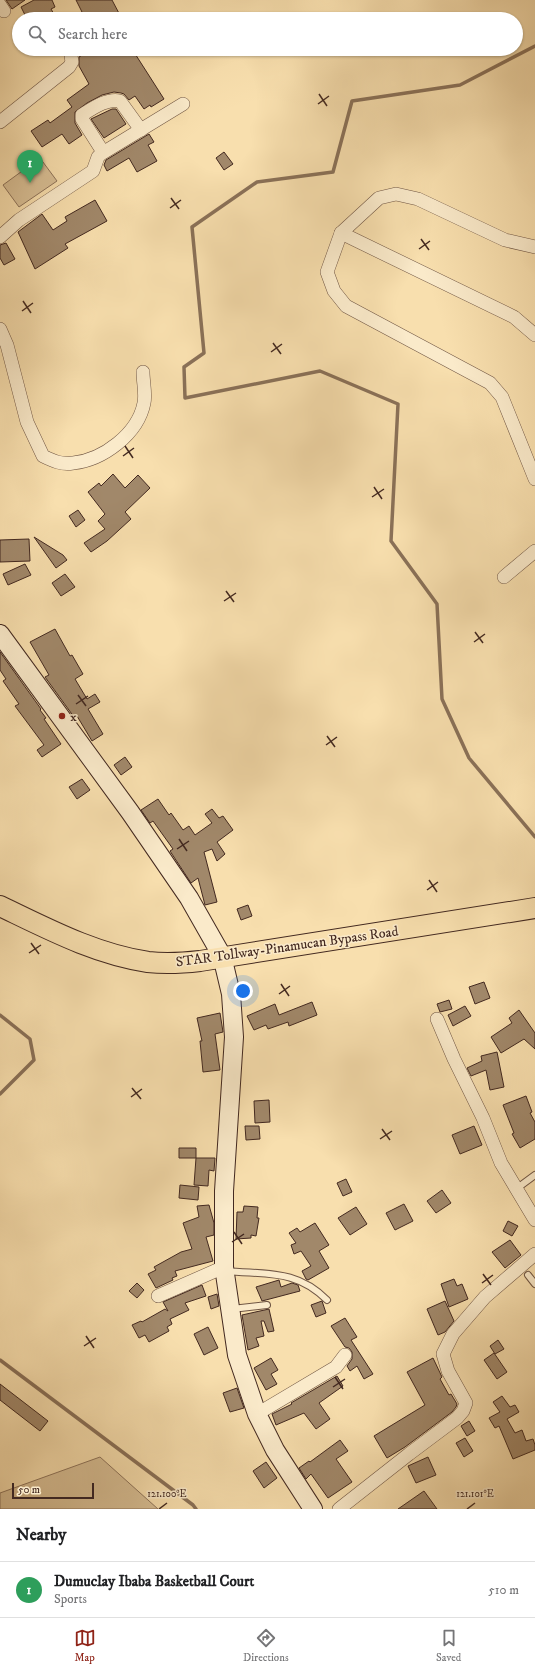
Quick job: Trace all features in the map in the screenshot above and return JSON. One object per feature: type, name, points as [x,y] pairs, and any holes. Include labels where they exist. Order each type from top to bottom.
[{"type":"main road","name":"STAR Tollway-Pinamucan Bypass Road","points":[[0,906],[74,941],[124,957],[149,962],[175,963],[200,961],[222,956],[535,908]]},
{"type":"street","points":[[0,122],[69,67],[72,62],[71,56]]},
{"type":"street","points":[[103,152],[82,119],[82,115],[94,107],[111,101],[120,101],[141,130]]},
{"type":"street","points":[[0,237],[19,220],[93,171],[98,157],[103,152],[183,104]]},
{"type":"street","points":[[535,247],[505,240],[418,199],[396,194],[379,198],[341,233],[328,272],[334,291],[346,306],[490,383],[502,397],[535,479]]},
{"type":"street","points":[[341,233],[514,317],[535,335]]},
{"type":"street","points":[[0,329],[8,345],[27,422],[43,456],[58,463],[72,464],[92,459],[118,443],[137,421],[144,402],[142,372]]},
{"type":"street","points":[[504,577],[535,551]]},
{"type":"street","points":[[0,634],[134,818],[189,898],[222,956],[231,994],[234,1036],[224,1191],[225,1269],[237,1355],[257,1414],[276,1450],[313,1509]]},
{"type":"street","points":[[437,1019],[454,1059],[483,1118],[501,1163],[535,1220]]},
{"type":"street","points":[[339,1509],[408,1454],[458,1418],[464,1411],[466,1403],[448,1371],[443,1354],[453,1334],[485,1297],[524,1270],[535,1254]]},
{"type":"street","points":[[158,1296],[225,1269]]},
{"type":"street","points":[[257,1414],[336,1366],[345,1355]]},
{"type":"lane","points":[[516,1189],[535,1176]]},
{"type":"lane","points":[[225,1269],[294,1278],[310,1285],[328,1300]]},
{"type":"lane","points":[[524,1270],[535,1284]]},
{"type":"lane","points":[[230,1309],[267,1305]]},
{"type":"shaded area","points":[[40,158],[57,181],[19,207],[3,185]]},
{"type":"shaded area","points":[[100,1457],[158,1509],[0,1509],[0,1493]]},
{"type":"building","points":[[6,0],[25,0],[12,9]]},
{"type":"building","points":[[34,0],[52,0],[55,7],[51,9],[53,12],[24,12],[21,7]]},
{"type":"building","points":[[76,0],[112,0],[118,12],[82,12]]},
{"type":"building","points":[[136,56],[164,99],[151,107],[150,105],[144,109],[135,96],[129,100],[124,94],[121,93],[114,92],[102,95],[87,103],[75,112],[75,123],[82,135],[69,144],[62,134],[42,147],[31,131],[48,120],[50,123],[72,107],[67,100],[89,84],[79,66],[79,57]]},
{"type":"building","points":[[112,109],[116,109],[126,124],[104,138],[91,119]]},
{"type":"building","points":[[149,134],[154,142],[148,145],[157,161],[137,172],[129,158],[107,171],[104,165],[106,160]]},
{"type":"building","points":[[224,152],[233,164],[224,170],[216,158]]},
{"type":"building","points":[[95,200],[107,221],[65,244],[68,248],[35,269],[18,232],[42,214],[53,230],[67,221],[65,217]]},
{"type":"building","points":[[6,243],[15,259],[4,265],[0,258],[0,245]]},
{"type":"building","points":[[113,474],[125,488],[138,475],[150,488],[125,512],[131,519],[107,541],[91,552],[84,543],[105,529],[98,521],[105,514],[88,492],[99,483],[101,486]]},
{"type":"building","points":[[78,510],[85,520],[76,527],[69,516]]},
{"type":"building","points":[[34,537],[63,555],[67,560],[56,568]]},
{"type":"building","points":[[29,539],[30,561],[0,562],[0,540]]},
{"type":"building","points":[[25,564],[31,575],[8,585],[3,574]]},
{"type":"building","points":[[65,574],[75,587],[61,596],[52,583]]},
{"type":"building","points":[[55,629],[70,656],[72,655],[83,674],[75,679],[87,699],[95,694],[100,702],[88,709],[103,734],[92,741],[77,716],[74,717],[45,677],[49,675],[30,642]]},
{"type":"building","points":[[0,652],[41,709],[40,710],[46,718],[44,719],[61,744],[42,757],[37,750],[44,745],[15,706],[19,704],[3,681],[6,679],[0,670]]},
{"type":"building","points":[[125,757],[132,767],[121,775],[114,765]]},
{"type":"building","points":[[82,779],[90,790],[77,799],[69,787]]},
{"type":"building","points":[[158,799],[169,815],[171,813],[183,830],[189,826],[195,835],[212,823],[205,814],[212,809],[219,818],[223,816],[233,830],[217,842],[225,854],[217,861],[212,849],[204,852],[217,902],[205,905],[198,878],[191,883],[170,851],[173,849],[153,821],[150,823],[141,810]]},
{"type":"building","points":[[248,905],[252,916],[241,920],[237,909]]},
{"type":"building","points":[[484,982],[490,998],[475,1004],[469,987]]},
{"type":"building","points":[[449,1000],[452,1009],[440,1012],[437,1004]]},
{"type":"building","points":[[312,1002],[317,1015],[289,1026],[288,1022],[268,1029],[266,1025],[254,1030],[247,1016],[275,1004],[279,1015]]},
{"type":"building","points":[[465,1006],[471,1016],[453,1026],[448,1015]]},
{"type":"building","points":[[519,1010],[535,1033],[535,1049],[524,1039],[501,1053],[491,1037],[512,1023],[509,1018]]},
{"type":"building","points":[[220,1013],[223,1032],[215,1034],[220,1070],[203,1072],[200,1041],[202,1041],[197,1018]]},
{"type":"building","points":[[497,1052],[504,1087],[490,1090],[486,1070],[471,1076],[467,1068],[482,1061],[481,1056]]},
{"type":"building","points":[[526,1096],[532,1112],[530,1113],[535,1122],[535,1139],[520,1148],[512,1134],[514,1133],[503,1105]]},
{"type":"building","points":[[269,1100],[270,1122],[255,1123],[254,1101]]},
{"type":"building","points":[[245,1126],[259,1126],[260,1139],[246,1140]]},
{"type":"building","points":[[474,1126],[482,1145],[460,1154],[452,1135]]},
{"type":"building","points":[[179,1148],[196,1148],[196,1158],[179,1158]]},
{"type":"building","points":[[196,1158],[215,1158],[214,1171],[209,1170],[208,1186],[194,1185]]},
{"type":"building","points":[[346,1179],[352,1192],[343,1196],[337,1183]]},
{"type":"building","points":[[180,1185],[199,1187],[198,1200],[179,1198]]},
{"type":"building","points":[[442,1190],[451,1203],[436,1213],[427,1201]]},
{"type":"building","points":[[404,1204],[413,1221],[395,1230],[386,1213]]},
{"type":"building","points":[[209,1205],[214,1223],[214,1235],[206,1237],[213,1261],[175,1271],[177,1276],[172,1278],[173,1280],[156,1288],[148,1274],[156,1270],[154,1267],[181,1252],[192,1249],[183,1223],[199,1217],[197,1206]]},
{"type":"building","points":[[244,1206],[258,1207],[257,1218],[259,1218],[256,1236],[251,1235],[251,1238],[236,1239],[237,1212],[243,1212]]},
{"type":"building","points":[[356,1207],[367,1224],[350,1235],[338,1218]]},
{"type":"building","points":[[508,1221],[518,1226],[512,1236],[503,1231]]},
{"type":"building","points":[[315,1223],[329,1245],[319,1251],[329,1268],[308,1280],[302,1271],[311,1266],[301,1251],[294,1254],[291,1245],[296,1243],[289,1233],[297,1228],[300,1232]]},
{"type":"building","points":[[510,1240],[521,1255],[505,1268],[492,1252]]},
{"type":"building","points":[[454,1279],[457,1286],[462,1284],[468,1299],[449,1307],[441,1284]]},
{"type":"building","points":[[279,1280],[281,1287],[292,1283],[298,1285],[300,1291],[262,1301],[256,1287]]},
{"type":"building","points":[[137,1283],[144,1290],[137,1298],[129,1291]]},
{"type":"building","points":[[202,1285],[206,1296],[185,1303],[189,1310],[170,1319],[172,1324],[167,1327],[169,1331],[149,1342],[145,1335],[139,1338],[132,1325],[141,1321],[142,1322],[165,1309],[168,1311],[163,1302]]},
{"type":"building","points":[[217,1294],[219,1306],[211,1309],[208,1297]]},
{"type":"building","points":[[322,1301],[326,1313],[316,1317],[311,1305]]},
{"type":"building","points":[[445,1301],[454,1321],[445,1332],[438,1335],[427,1309]]},
{"type":"building","points":[[269,1309],[274,1331],[268,1332],[264,1321],[261,1321],[264,1336],[256,1338],[259,1346],[248,1350],[242,1315]]},
{"type":"building","points":[[345,1318],[357,1337],[351,1340],[373,1374],[364,1379],[357,1366],[350,1371],[347,1366],[352,1359],[352,1352],[349,1348],[345,1347],[331,1326]]},
{"type":"building","points":[[208,1327],[218,1348],[204,1355],[194,1334]]},
{"type":"building","points":[[498,1340],[504,1349],[495,1354],[490,1346]]},
{"type":"building","points":[[494,1353],[507,1372],[497,1379],[484,1360]]},
{"type":"building","points":[[271,1358],[278,1370],[271,1374],[277,1384],[266,1390],[254,1368]]},
{"type":"building","points":[[433,1358],[442,1377],[440,1379],[449,1395],[451,1394],[457,1404],[456,1407],[452,1412],[405,1447],[387,1458],[374,1436],[425,1405],[407,1372]]},
{"type":"building","points":[[337,1376],[343,1386],[319,1403],[330,1419],[316,1429],[304,1413],[276,1425],[272,1414],[292,1404],[291,1403]]},
{"type":"building","points":[[0,1384],[48,1421],[40,1431],[0,1400]]},
{"type":"building","points":[[237,1388],[244,1408],[230,1412],[223,1393]]},
{"type":"building","points":[[502,1396],[510,1407],[515,1405],[519,1412],[507,1419],[515,1433],[522,1430],[526,1441],[533,1439],[535,1445],[535,1450],[513,1459],[499,1426],[495,1428],[489,1418],[500,1412],[493,1402]]},
{"type":"building","points":[[469,1421],[475,1431],[467,1436],[461,1426]]},
{"type":"building","points":[[465,1438],[473,1451],[464,1457],[456,1443]]},
{"type":"building","points":[[340,1440],[348,1451],[336,1459],[352,1482],[328,1498],[311,1474],[306,1479],[299,1468],[309,1461],[310,1462]]},
{"type":"building","points":[[428,1457],[436,1475],[416,1483],[408,1466]]},
{"type":"building","points":[[266,1462],[277,1478],[264,1488],[253,1471]]},
{"type":"building","points":[[424,1491],[437,1509],[398,1509]]},
{"type":"waterway","points":[[523,52],[535,46]]},
{"type":"waterway","points":[[516,56],[460,85],[352,101],[333,172],[257,182],[192,227],[204,353],[184,367],[185,398],[320,371],[398,404],[391,541],[437,604],[442,699],[469,758],[535,837]]},
{"type":"waterway","points":[[0,1015],[30,1039],[34,1060],[0,1094]]},
{"type":"waterway","points":[[0,1360],[193,1505],[196,1509]]},
{"type":"place","name":"Dumuclay Ibaba Basketball Court","points":[[30,183]]},
{"type":"place","name":"x","points":[[62,716]]}]
